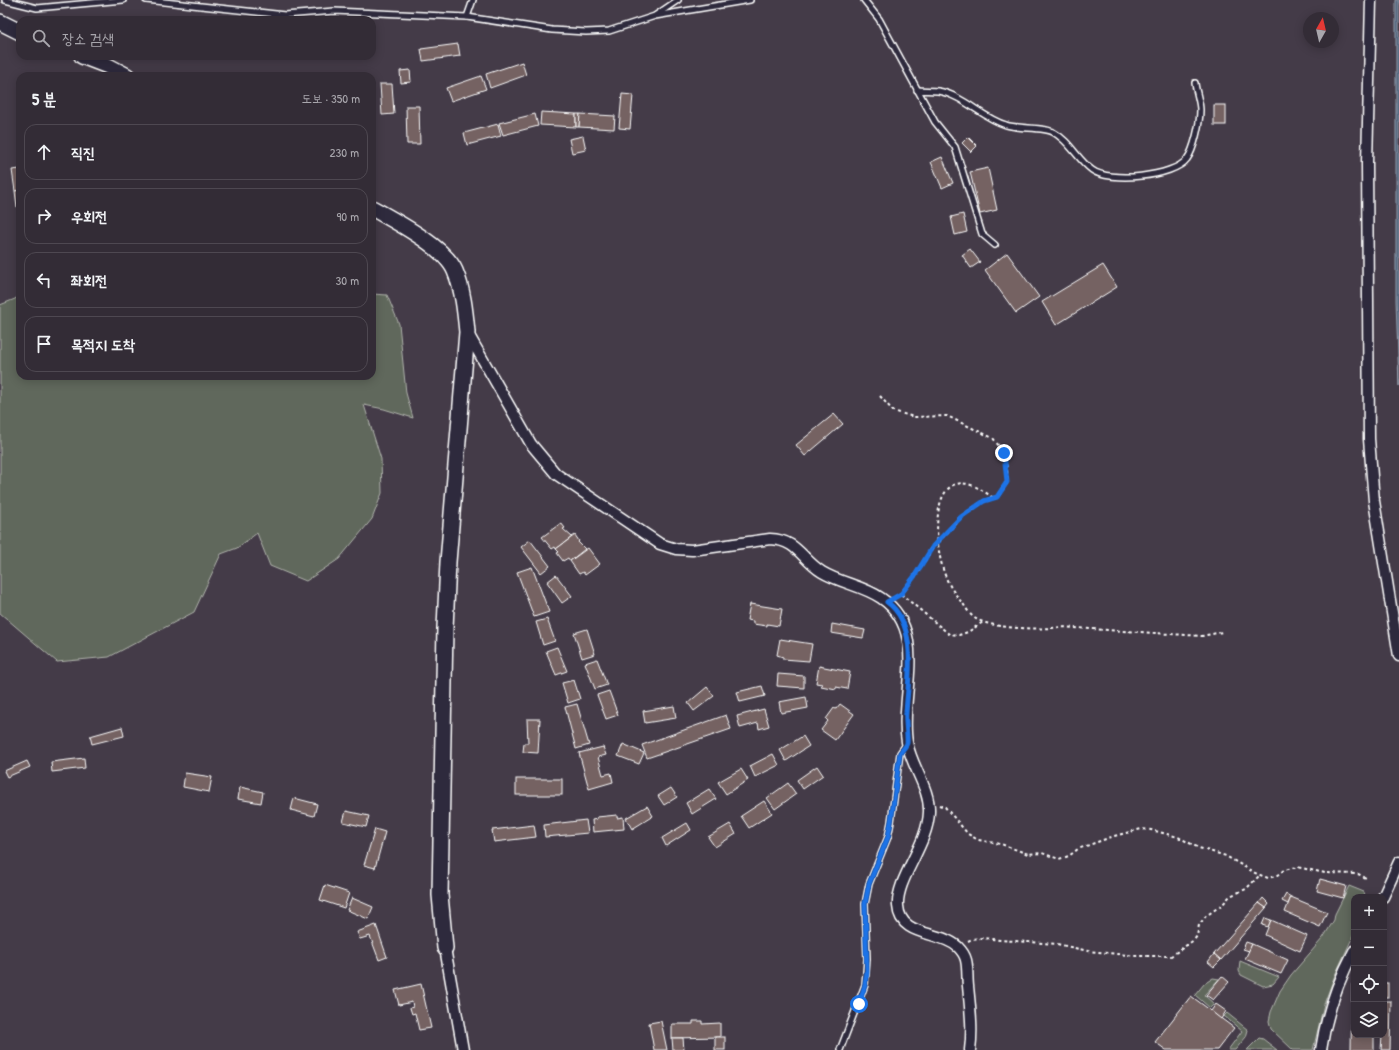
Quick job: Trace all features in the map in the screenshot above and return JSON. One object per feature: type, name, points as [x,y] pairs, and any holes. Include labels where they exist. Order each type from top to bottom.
[{"type":"street","points":[[1371,0],[1367,163],[1369,439],[1374,502],[1399,656]]},
{"type":"street","points":[[0,22],[16,30]]},
{"type":"street","points":[[92,60],[119,72]]},
{"type":"street","points":[[376,210],[405,227],[442,254],[454,270],[462,296],[467,332],[448,562],[440,895],[445,948],[463,1050]]},
{"type":"street","points":[[467,332],[531,444],[546,464],[556,474],[660,544],[676,549],[692,550],[770,539],[780,540],[791,544],[822,572],[887,602],[899,618],[907,635],[910,650],[906,714],[907,743],[927,800],[929,811],[926,831],[906,877],[898,905],[900,916],[905,923],[914,930],[942,937],[959,947],[966,959],[970,1016],[970,1050]]},
{"type":"street","points":[[1384,894],[1399,862]]},
{"type":"street","points":[[1321,1050],[1325,1022],[1341,975],[1351,957]]},
{"type":"lane","points":[[5,0],[37,8],[123,0]]},
{"type":"lane","points":[[146,0],[286,15],[334,11],[467,16],[552,30],[586,32],[609,31],[655,16],[750,0]]},
{"type":"lane","points":[[467,16],[473,0]]},
{"type":"lane","points":[[655,16],[678,0]]},
{"type":"lane","points":[[864,0],[879,19],[935,122],[955,147],[982,234],[995,246]]},
{"type":"lane","points":[[917,90],[939,91],[960,99],[987,116],[1005,125],[1024,129],[1052,131],[1069,143],[1092,171],[1110,177],[1133,178],[1168,170],[1186,161],[1192,151],[1200,110],[1195,83]]},
{"type":"lane","points":[[840,1050],[865,985],[867,959],[865,904],[869,884],[888,837],[900,753],[907,743]]},
{"type":"path","points":[[880,396],[893,411],[914,417],[947,416],[993,438],[1004,453],[1007,470],[1007,482],[997,497],[984,501],[961,517],[937,543],[901,594],[887,602]]},
{"type":"path","points":[[993,498],[980,488],[966,482],[953,485],[944,493],[938,507],[937,543],[947,580],[959,599],[974,618],[982,622],[1002,626],[1048,629],[1060,627],[1202,636],[1222,632]]},
{"type":"path","points":[[901,594],[949,634],[959,635],[968,632],[982,622]]},
{"type":"path","points":[[927,800],[945,807],[968,834],[978,840],[1000,844],[1028,854],[1042,852],[1059,859],[1069,856],[1078,849],[1114,836],[1141,830],[1151,830],[1178,837],[1199,848],[1226,856],[1268,878],[1276,876],[1284,870],[1297,867],[1325,873],[1358,874],[1366,878]]},
{"type":"path","points":[[959,947],[972,939],[983,938],[1057,944],[1088,951],[1138,956],[1171,956],[1194,940],[1197,936],[1199,925],[1206,916],[1223,904],[1230,896],[1246,889],[1260,875]]},
{"type":"green space","points":[[376,294],[387,295],[399,324],[406,393],[413,418],[384,409],[364,405],[381,459],[382,493],[372,519],[339,559],[306,581],[270,566],[257,533],[237,548],[221,554],[194,612],[109,657],[57,662],[0,613],[0,305],[16,298],[16,380],[376,380]]},
{"type":"green space","points":[[1349,886],[1364,892],[1364,894],[1351,894],[1351,940],[1335,975],[1324,1004],[1313,1050],[1293,1050],[1271,1029],[1269,1021],[1271,1012],[1280,991],[1291,975],[1323,938],[1334,920],[1335,914]]},
{"type":"green space","points":[[1240,961],[1279,977],[1273,984],[1263,986],[1241,975],[1239,971]]},
{"type":"green space","points":[[1213,978],[1219,979],[1204,995],[1214,1004],[1210,1008],[1195,995],[1204,984]]},
{"type":"green space","points":[[1227,1013],[1248,1030],[1246,1037],[1235,1050],[1228,1050],[1242,1031],[1224,1016]]},
{"type":"green space","points":[[1259,1038],[1263,1039],[1277,1050],[1247,1050]]},
{"type":"water","points":[[1396,0],[1399,0],[1399,386],[1396,301]]},
{"type":"building","points":[[458,44],[460,56],[423,61],[421,49]]},
{"type":"building","points":[[522,62],[526,75],[490,88],[486,74]]},
{"type":"building","points":[[410,70],[411,82],[401,83],[400,71]]},
{"type":"building","points":[[481,76],[486,89],[451,101],[446,88]]},
{"type":"building","points":[[380,84],[392,84],[394,114],[382,115]]},
{"type":"building","points":[[622,94],[633,95],[630,129],[619,128]]},
{"type":"building","points":[[1214,105],[1226,105],[1226,125],[1214,125]]},
{"type":"building","points":[[406,106],[419,106],[420,144],[407,144]]},
{"type":"building","points":[[541,112],[576,114],[576,127],[540,125]]},
{"type":"building","points":[[535,114],[538,126],[503,135],[499,123]]},
{"type":"building","points":[[576,114],[580,114],[579,127],[576,127]]},
{"type":"building","points":[[580,114],[615,116],[614,129],[579,127]]},
{"type":"building","points":[[498,124],[501,136],[467,145],[464,133]]},
{"type":"building","points":[[583,136],[586,150],[572,153],[569,139]]},
{"type":"building","points":[[968,137],[977,146],[971,152],[962,143]]},
{"type":"building","points":[[942,157],[953,183],[942,188],[931,162]]},
{"type":"building","points":[[988,168],[997,210],[980,214],[970,172]]},
{"type":"building","points":[[12,170],[16,170],[15,191]]},
{"type":"building","points":[[963,214],[967,232],[955,235],[951,217]]},
{"type":"building","points":[[970,249],[980,262],[971,268],[962,255]]},
{"type":"building","points":[[1007,253],[1039,297],[1016,313],[985,270]]},
{"type":"building","points":[[1103,265],[1117,287],[1056,325],[1042,302]]},
{"type":"building","points":[[834,414],[843,424],[805,456],[796,445]]},
{"type":"building","points":[[561,523],[565,528],[563,529],[572,537],[556,549],[555,547],[552,549],[542,537]]},
{"type":"building","points":[[575,535],[579,541],[578,542],[585,549],[570,561],[568,558],[563,561],[556,549]]},
{"type":"building","points":[[530,540],[550,566],[541,573],[521,547]]},
{"type":"building","points":[[588,548],[600,564],[585,575],[583,572],[579,574],[570,561]]},
{"type":"building","points":[[532,567],[549,612],[534,617],[517,572]]},
{"type":"building","points":[[556,575],[572,596],[562,603],[547,582]]},
{"type":"building","points":[[750,604],[782,609],[779,626],[753,624],[753,621],[747,620]]},
{"type":"building","points":[[547,619],[555,641],[543,645],[536,622]]},
{"type":"building","points":[[832,624],[865,630],[863,638],[831,633]]},
{"type":"building","points":[[587,629],[595,654],[582,658],[574,633]]},
{"type":"building","points":[[780,639],[812,644],[809,661],[783,659],[783,657],[777,655]]},
{"type":"building","points":[[557,647],[567,671],[556,675],[546,651]]},
{"type":"building","points":[[597,659],[607,685],[595,689],[585,663]]},
{"type":"building","points":[[819,666],[850,672],[847,689],[836,687],[836,689],[821,686],[822,684],[816,683]]},
{"type":"building","points":[[778,674],[804,676],[804,688],[777,686]]},
{"type":"building","points":[[574,680],[580,699],[568,703],[562,683]]},
{"type":"building","points":[[762,686],[765,696],[740,702],[737,692]]},
{"type":"building","points":[[707,687],[714,696],[694,711],[688,703]]},
{"type":"building","points":[[609,691],[618,715],[606,719],[597,695]]},
{"type":"building","points":[[806,697],[808,708],[781,713],[779,702]]},
{"type":"building","points":[[577,704],[589,745],[576,749],[565,707]]},
{"type":"building","points":[[840,704],[854,714],[835,740],[821,730],[828,721],[826,719],[834,708],[836,709]]},
{"type":"building","points":[[674,706],[676,718],[645,723],[643,711]]},
{"type":"building","points":[[764,709],[769,726],[759,729],[758,723],[740,728],[737,716]]},
{"type":"building","points":[[726,715],[731,729],[647,758],[642,745]]},
{"type":"building","points":[[527,719],[540,719],[538,753],[523,752],[524,743],[528,743]]},
{"type":"building","points":[[122,727],[124,736],[92,744],[90,736]]},
{"type":"building","points":[[803,736],[809,746],[786,761],[780,750]]},
{"type":"building","points":[[623,744],[644,753],[639,764],[618,756]]},
{"type":"building","points":[[603,747],[606,755],[598,757],[603,775],[611,773],[613,782],[589,789],[579,753]]},
{"type":"building","points":[[773,754],[779,765],[755,777],[750,766]]},
{"type":"building","points":[[84,758],[85,768],[52,772],[51,762]]},
{"type":"building","points":[[27,761],[30,767],[7,777],[4,771]]},
{"type":"building","points":[[817,766],[823,775],[803,789],[797,780]]},
{"type":"building","points":[[741,769],[748,780],[726,794],[718,782]]},
{"type":"building","points":[[185,773],[212,777],[209,792],[183,787]]},
{"type":"building","points":[[516,779],[562,779],[562,795],[516,795]]},
{"type":"building","points":[[788,783],[796,794],[775,809],[767,798]]},
{"type":"building","points":[[240,787],[263,792],[261,803],[238,799]]},
{"type":"building","points":[[671,788],[677,797],[664,805],[658,796]]},
{"type":"building","points":[[709,789],[716,799],[692,814],[686,803]]},
{"type":"building","points":[[294,798],[317,804],[314,816],[291,810]]},
{"type":"building","points":[[764,801],[772,813],[749,828],[741,816]]},
{"type":"building","points":[[647,806],[653,816],[632,829],[626,818]]},
{"type":"building","points":[[346,811],[369,816],[366,827],[343,822]]},
{"type":"building","points":[[617,815],[617,818],[623,817],[624,829],[593,832],[592,820],[597,819],[597,817]]},
{"type":"building","points":[[586,820],[588,833],[545,837],[544,825]]},
{"type":"building","points":[[687,823],[691,830],[666,846],[662,838]]},
{"type":"building","points":[[730,824],[736,834],[715,847],[708,837]]},
{"type":"building","points":[[534,825],[536,837],[494,842],[492,830]]},
{"type":"building","points":[[375,829],[385,832],[375,868],[364,865]]},
{"type":"building","points":[[1320,879],[1346,886],[1343,898],[1317,891]]},
{"type":"building","points":[[325,885],[349,893],[344,908],[320,900]]},
{"type":"building","points":[[1286,894],[1291,897],[1288,904],[1282,901]]},
{"type":"building","points":[[1291,897],[1327,912],[1320,927],[1285,912]]},
{"type":"building","points":[[352,898],[373,907],[368,919],[347,910]]},
{"type":"building","points":[[1263,898],[1269,904],[1266,908],[1259,903]]},
{"type":"building","points":[[1259,903],[1266,908],[1221,960],[1214,954]]},
{"type":"building","points":[[1265,918],[1271,920],[1268,927],[1262,925]]},
{"type":"building","points":[[1271,920],[1307,936],[1300,951],[1265,935]]},
{"type":"building","points":[[376,925],[387,957],[379,960],[370,936],[360,939],[357,932]]},
{"type":"building","points":[[1246,942],[1252,944],[1249,951],[1243,949]]},
{"type":"building","points":[[1252,944],[1288,960],[1281,974],[1245,959]]},
{"type":"building","points":[[1214,954],[1221,960],[1214,967],[1208,962]]},
{"type":"building","points":[[1222,976],[1229,982],[1213,1000],[1206,995]]},
{"type":"building","points":[[1387,983],[1388,983],[1387,997]]},
{"type":"building","points":[[421,984],[431,1028],[419,1030],[415,1013],[412,1014],[410,1008],[413,1007],[412,1002],[399,1005],[395,990]]},
{"type":"building","points":[[1191,996],[1234,1028],[1217,1050],[1166,1050],[1155,1042]]},
{"type":"building","points":[[1387,1001],[1391,1001],[1390,1050],[1381,1050],[1382,1038],[1387,1038]]},
{"type":"building","points":[[1216,1004],[1226,1011],[1221,1019],[1211,1011]]},
{"type":"building","points":[[661,1021],[667,1050],[654,1050],[649,1023]]},
{"type":"building","points":[[693,1021],[702,1021],[702,1024],[720,1023],[720,1037],[672,1038],[672,1024],[693,1024]]},
{"type":"building","points":[[715,1037],[725,1037],[725,1050],[715,1050]]},
{"type":"building","points":[[672,1038],[683,1038],[684,1050],[673,1050]]},
{"type":"building","points":[[1351,1038],[1374,1038],[1374,1050],[1351,1050]]},
{"type":"route","points":[[859,1004],[865,985],[867,972],[864,924],[865,904],[869,884],[888,837],[900,753],[907,743],[906,714],[910,650],[907,635],[899,618],[887,602],[901,594],[914,577],[933,546],[961,517],[984,501],[997,497],[1007,482],[1007,470],[1004,453]]}]
